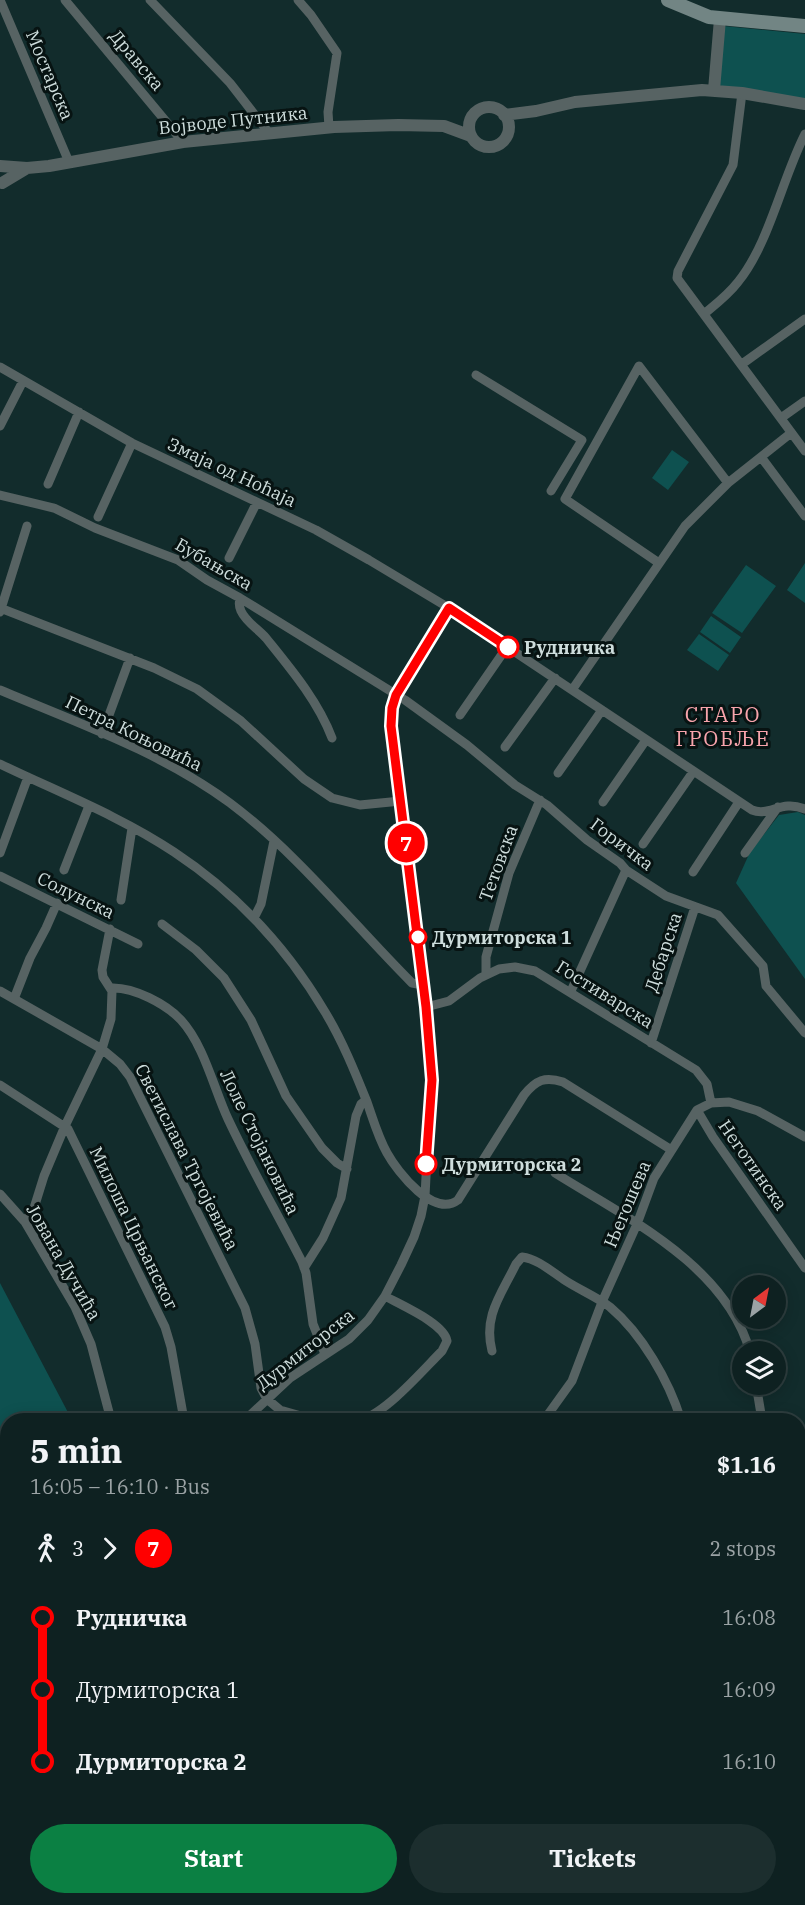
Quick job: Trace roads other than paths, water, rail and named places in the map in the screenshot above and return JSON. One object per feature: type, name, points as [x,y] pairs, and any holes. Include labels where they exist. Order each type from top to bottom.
[{"type":"main road","points":[[668,0],[697,13],[720,19],[805,26]]},
{"type":"street","name":"Мостарска","points":[[0,0],[69,162]]},
{"type":"street","name":"Дравска","points":[[65,0],[183,142]]},
{"type":"street","points":[[150,0],[230,83],[270,133]]},
{"type":"street","points":[[298,0],[337,53],[328,112],[329,127]]},
{"type":"street","points":[[714,90],[720,19]]},
{"type":"street","name":"Војводе Путника","points":[[0,166],[27,168],[183,142],[329,127],[444,126],[472,118],[478,111],[487,108],[497,109],[504,115],[536,111],[575,102],[714,90],[805,104]]},
{"type":"street","points":[[742,93],[733,165],[678,271],[678,281],[805,451]]},
{"type":"street","name":"Војводе Путника","points":[[444,126],[471,136],[480,145],[493,147],[506,138],[509,130],[536,111]]},
{"type":"street","points":[[504,115],[509,130]]},
{"type":"street","points":[[471,136],[469,130],[472,118]]},
{"type":"street","points":[[704,314],[726,296],[747,269],[759,247],[805,134]]},
{"type":"street","name":"Војводе Путника","points":[[1,181],[27,168]]},
{"type":"street","points":[[742,364],[805,319]]},
{"type":"street","points":[[659,563],[565,499],[639,366],[728,483]]},
{"type":"street","name":"Змаја од Ноћаја","points":[[0,367],[132,443],[257,502],[351,550],[449,608]]},
{"type":"street","points":[[476,375],[582,440],[551,491]]},
{"type":"street","points":[[0,426],[23,381]]},
{"type":"street","points":[[781,418],[805,401]]},
{"type":"street","points":[[48,484],[79,412]]},
{"type":"street","points":[[572,690],[685,526],[728,483],[791,433]]},
{"type":"street","points":[[98,517],[132,443]]},
{"type":"street","points":[[761,457],[805,516]]},
{"type":"street","name":"Бубањска","points":[[0,495],[54,508],[95,528],[167,555],[396,695]]},
{"type":"street","points":[[229,558],[257,502]]},
{"type":"street","points":[[27,526],[0,609],[130,658],[209,697],[241,721],[304,779],[325,794],[341,801],[360,805],[401,801]]},
{"type":"street","points":[[240,598],[242,614],[264,635],[310,696],[322,714],[332,738]]},
{"type":"street","points":[[449,608],[739,802],[759,812],[792,805],[805,809]]},
{"type":"street","name":"Дурмиторска","points":[[252,1413],[290,1378],[359,1330],[385,1296],[414,1237],[424,1196],[432,1080],[426,1007],[391,726],[392,708],[396,695],[449,608]]},
{"type":"street","points":[[460,715],[507,647]]},
{"type":"street","points":[[102,734],[130,658]]},
{"type":"street","points":[[505,747],[555,678]]},
{"type":"street","name":"Петра Коњовића","points":[[0,690],[161,761],[206,786],[243,813],[274,841],[358,925],[411,983],[423,985]]},
{"type":"street","name":"Горичка","points":[[396,695],[467,745],[515,785],[540,800],[626,870],[666,896],[718,915],[763,966],[766,986],[805,1033]]},
{"type":"street","points":[[558,773],[602,710]]},
{"type":"street","points":[[603,802],[646,740]]},
{"type":"street","points":[[0,764],[89,806],[163,845],[194,866],[254,918],[292,962],[312,990],[334,1029],[388,1154],[424,1196],[444,1206],[457,1202],[524,1095],[542,1079],[555,1080],[570,1087],[670,1149]]},
{"type":"street","points":[[643,844],[693,772]]},
{"type":"street","points":[[0,853],[28,777]]},
{"type":"street","name":"Тетовска","points":[[486,974],[486,957],[509,873],[540,800]]},
{"type":"street","points":[[693,872],[739,802]]},
{"type":"street","points":[[64,870],[89,806]]},
{"type":"street","points":[[745,853],[778,807]]},
{"type":"street","points":[[121,900],[132,828]]},
{"type":"street","points":[[254,918],[261,904],[274,841]]},
{"type":"street","points":[[571,991],[626,870]]},
{"type":"street","name":"Солунска","points":[[0,876],[138,944]]},
{"type":"street","points":[[14,999],[30,958],[57,903]]},
{"type":"street","name":"Дебарска","points":[[651,1042],[695,907]]},
{"type":"street","points":[[162,924],[196,950],[224,978],[251,1020],[286,1096],[322,1148],[337,1163],[347,1169]]},
{"type":"street","points":[[25,1222],[34,1208],[44,1176],[65,1126],[102,1048],[111,1019],[111,988],[102,970],[110,929]]},
{"type":"street","name":"Гостиварска","points":[[426,1007],[449,1001],[486,974],[506,968],[530,969],[571,991],[699,1073],[707,1084],[711,1103]]},
{"type":"street","name":"Лоле Стојановића","points":[[111,988],[128,990],[172,1013],[185,1026],[196,1044],[228,1119],[304,1268],[313,1324],[325,1354]]},
{"type":"street","name":"Светислава Тргојевића","points":[[0,991],[102,1048],[120,1064],[134,1083],[239,1294],[250,1323],[261,1388],[267,1399]]},
{"type":"street","points":[[0,1085],[65,1126]]},
{"type":"street","points":[[304,1268],[312,1258],[337,1209],[356,1116],[361,1104],[366,1100]]},
{"type":"street","points":[[711,1103],[729,1102],[745,1106],[805,1137]]},
{"type":"street","name":"Његошева","points":[[549,1413],[572,1381],[654,1178],[670,1149],[697,1110],[711,1103]]},
{"type":"street","name":"Неготинска","points":[[697,1110],[713,1137],[805,1268]]},
{"type":"street","name":"Милоша Црњанског","points":[[65,1126],[165,1327],[171,1347],[183,1413]]},
{"type":"street","points":[[555,1173],[680,1254],[708,1280],[736,1320],[745,1341]]},
{"type":"street","name":"Јована Дучића","points":[[0,1194],[25,1222],[79,1316],[100,1374],[109,1413]]},
{"type":"street","points":[[492,1352],[488,1336],[489,1319],[516,1264],[522,1257],[532,1258],[581,1291],[602,1302],[620,1317],[647,1352],[666,1382],[678,1413]]},
{"type":"street","points":[[376,1413],[442,1350],[447,1341],[444,1332],[432,1323],[385,1296]]},
{"type":"street","points":[[758,1395],[761,1413]]},
{"type":"street","points":[[267,1399],[280,1410],[290,1413]]},
{"type":"place","name":"Рудничка","points":[[508,647]]},
{"type":"place","name":"Дурмиторска 1","points":[[418,937]]},
{"type":"place","name":"Дурмиторска 2","points":[[426,1164]]},
{"type":"district","name":"СТАРО ГРОБЉЕ","points":[[723,726]]}]
